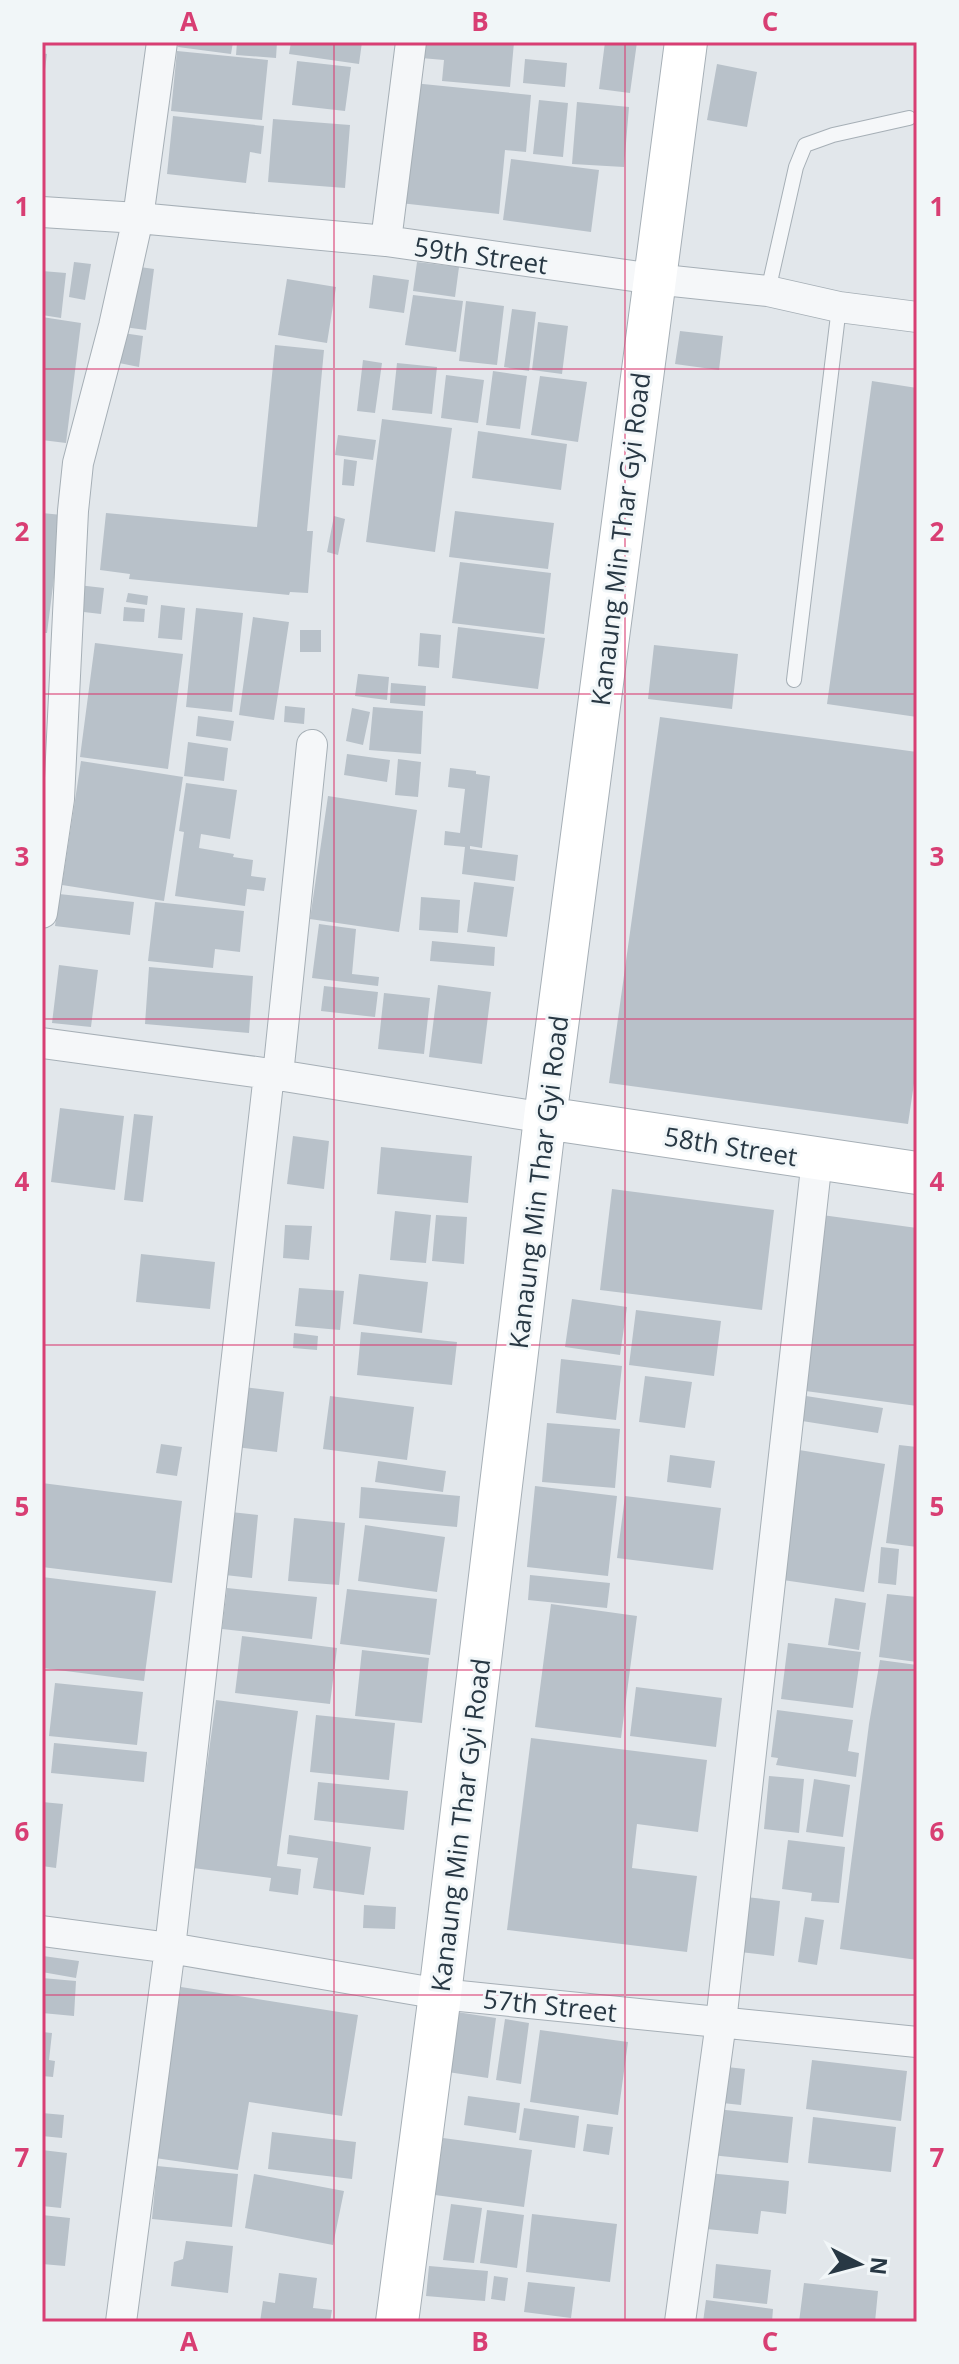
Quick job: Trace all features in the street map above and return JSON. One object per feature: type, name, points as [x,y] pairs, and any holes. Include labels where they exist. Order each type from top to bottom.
[{"type":"main road","name":"Kanaung Min Thar Gyi Road","points":[[397,2322],[440,1994],[545,1118],[686,42]]},
{"type":"main road","name":"58th Street","points":[[545,1118],[917,1173]]},
{"type":"street","points":[[42,913],[59,799],[78,463],[138,218],[162,42]]},
{"type":"street","points":[[386,241],[411,42]]},
{"type":"street","name":"59th Street","points":[[42,212],[386,241],[654,279],[768,291],[839,307],[917,317]]},
{"type":"street","points":[[121,2322],[170,1948],[312,745]]},
{"type":"street","points":[[42,1043],[274,1074],[545,1118]]},
{"type":"street","points":[[680,2322],[721,2022],[817,1159]]},
{"type":"street","name":"57th Street","points":[[42,1931],[170,1948],[440,1994],[917,2042]]},
{"type":"lane","points":[[768,291],[796,167],[805,145],[833,135],[909,118]]},
{"type":"lane","points":[[794,680],[839,307]]},
{"type":"building","points":[[179,42],[233,42],[231,54],[178,47]]},
{"type":"building","points":[[237,42],[277,42],[276,58],[236,55]]},
{"type":"building","points":[[291,42],[362,42],[359,64],[289,54]]},
{"type":"building","points":[[423,42],[514,42],[510,87],[442,81],[444,60],[421,58]]},
{"type":"building","points":[[605,42],[637,42],[630,93],[599,89]]},
{"type":"building","points":[[177,51],[268,60],[262,120],[171,111]]},
{"type":"building","points":[[42,53],[47,54],[44,77],[42,77]]},
{"type":"building","points":[[525,59],[567,63],[565,87],[523,83]]},
{"type":"building","points":[[297,61],[351,67],[345,111],[292,105]]},
{"type":"building","points":[[717,64],[757,72],[747,127],[707,120]]},
{"type":"building","points":[[413,83],[531,95],[526,152],[505,150],[499,214],[400,203]]},
{"type":"building","points":[[539,100],[568,103],[563,157],[533,154]]},
{"type":"building","points":[[577,102],[629,107],[624,167],[572,164]]},
{"type":"building","points":[[173,116],[264,126],[261,154],[250,152],[246,183],[167,174]]},
{"type":"building","points":[[273,119],[350,125],[345,188],[268,182]]},
{"type":"building","points":[[511,159],[599,170],[591,232],[503,220]]},
{"type":"building","points":[[74,262],[91,264],[85,300],[69,297]]},
{"type":"building","points":[[417,262],[459,267],[455,297],[413,291]]},
{"type":"building","points":[[133,266],[154,269],[146,330],[124,327]]},
{"type":"building","points":[[42,271],[66,273],[61,318],[42,315]]},
{"type":"building","points":[[373,275],[409,280],[404,313],[369,308]]},
{"type":"building","points":[[287,279],[336,287],[327,343],[278,335]]},
{"type":"building","points":[[413,295],[463,301],[456,352],[405,345]]},
{"type":"building","points":[[466,301],[504,306],[497,365],[459,361]]},
{"type":"building","points":[[512,309],[536,312],[529,371],[504,367]]},
{"type":"building","points":[[42,317],[81,323],[66,443],[42,440]]},
{"type":"building","points":[[538,322],[568,326],[562,374],[532,370]]},
{"type":"building","points":[[680,331],[723,336],[719,370],[675,364]]},
{"type":"building","points":[[123,333],[143,336],[139,367],[119,363]]},
{"type":"building","points":[[275,345],[324,350],[307,531],[313,531],[308,593],[290,592],[289,595],[129,579],[130,574],[100,570],[106,513],[257,527]]},
{"type":"building","points":[[363,360],[382,363],[375,413],[357,411]]},
{"type":"building","points":[[397,363],[437,367],[432,414],[392,410]]},
{"type":"building","points":[[493,371],[527,376],[520,429],[486,425]]},
{"type":"building","points":[[446,375],[484,380],[478,423],[441,418]]},
{"type":"building","points":[[540,376],[587,382],[578,442],[531,435]]},
{"type":"building","points":[[872,381],[917,388],[917,717],[827,704]]},
{"type":"building","points":[[382,419],[452,428],[435,552],[366,542]]},
{"type":"building","points":[[478,431],[567,444],[561,490],[472,478]]},
{"type":"building","points":[[338,435],[376,440],[373,460],[335,455]]},
{"type":"building","points":[[344,459],[357,461],[354,486],[342,485]]},
{"type":"building","points":[[455,511],[554,523],[548,569],[449,557]]},
{"type":"building","points":[[42,513],[62,515],[47,633],[42,633]]},
{"type":"building","points":[[334,516],[345,519],[338,555],[327,552]]},
{"type":"building","points":[[460,562],[551,573],[544,634],[452,623]]},
{"type":"building","points":[[78,585],[104,588],[101,614],[75,611]]},
{"type":"building","points":[[128,593],[148,596],[147,605],[126,602]]},
{"type":"building","points":[[161,605],[185,608],[182,640],[158,638]]},
{"type":"building","points":[[124,607],[145,609],[144,622],[123,621]]},
{"type":"building","points":[[196,608],[243,613],[232,712],[186,707]]},
{"type":"building","points":[[253,617],[289,622],[274,720],[239,715]]},
{"type":"building","points":[[458,627],[545,638],[538,689],[452,678]]},
{"type":"building","points":[[300,630],[321,630],[321,652],[300,652]]},
{"type":"building","points":[[420,633],[441,635],[439,668],[418,666]]},
{"type":"building","points":[[95,643],[183,654],[168,769],[80,757]]},
{"type":"building","points":[[654,645],[738,654],[732,709],[648,699]]},
{"type":"building","points":[[358,674],[389,677],[387,700],[355,696]]},
{"type":"building","points":[[391,683],[426,686],[425,706],[390,703]]},
{"type":"building","points":[[285,706],[305,708],[304,724],[284,722]]},
{"type":"building","points":[[373,707],[423,711],[421,754],[369,750]]},
{"type":"building","points":[[352,708],[370,712],[363,745],[346,741]]},
{"type":"building","points":[[198,716],[234,721],[231,741],[196,736]]},
{"type":"building","points":[[660,717],[917,752],[917,1063],[908,1124],[609,1083]]},
{"type":"building","points":[[188,742],[228,748],[224,781],[184,776]]},
{"type":"building","points":[[347,754],[390,760],[387,782],[344,775]]},
{"type":"building","points":[[398,759],[421,762],[418,797],[395,795]]},
{"type":"building","points":[[81,761],[183,777],[164,901],[62,885]]},
{"type":"building","points":[[450,768],[490,776],[482,848],[470,846],[470,849],[518,855],[515,881],[462,874],[465,847],[444,845],[445,831],[460,833],[465,789],[448,787]]},
{"type":"building","points":[[186,783],[237,790],[230,839],[201,834],[199,848],[253,860],[251,876],[266,878],[264,891],[247,889],[245,906],[175,896],[184,832],[179,831]]},
{"type":"building","points":[[328,796],[417,810],[399,932],[310,919]]},
{"type":"building","points":[[474,882],[514,887],[507,937],[467,932]]},
{"type":"building","points":[[59,894],[134,902],[130,935],[55,926]]},
{"type":"building","points":[[421,897],[460,900],[458,933],[419,930]]},
{"type":"building","points":[[155,902],[244,911],[240,952],[215,949],[213,968],[148,961]]},
{"type":"building","points":[[319,924],[356,929],[352,974],[379,977],[378,986],[312,978]]},
{"type":"building","points":[[432,941],[495,947],[494,966],[430,961]]},
{"type":"building","points":[[59,965],[98,970],[91,1027],[52,1023]]},
{"type":"building","points":[[149,967],[253,976],[249,1033],[145,1024]]},
{"type":"building","points":[[438,985],[491,992],[482,1064],[429,1057]]},
{"type":"building","points":[[324,986],[378,992],[375,1017],[321,1011]]},
{"type":"building","points":[[384,993],[430,998],[424,1054],[378,1049]]},
{"type":"building","points":[[60,1108],[124,1116],[115,1190],[51,1182]]},
{"type":"building","points":[[134,1114],[153,1116],[143,1202],[124,1200]]},
{"type":"building","points":[[293,1136],[329,1141],[324,1189],[287,1184]]},
{"type":"building","points":[[381,1147],[472,1156],[468,1203],[377,1194]]},
{"type":"building","points":[[612,1189],[774,1210],[762,1310],[600,1290]]},
{"type":"building","points":[[395,1211],[431,1215],[426,1263],[390,1260]]},
{"type":"building","points":[[436,1215],[467,1217],[464,1264],[432,1261]]},
{"type":"building","points":[[822,1215],[917,1228],[917,1406],[798,1390]]},
{"type":"building","points":[[285,1225],[312,1226],[309,1260],[283,1258]]},
{"type":"building","points":[[141,1254],[215,1262],[210,1309],[136,1302]]},
{"type":"building","points":[[359,1274],[428,1282],[422,1333],[353,1324]]},
{"type":"building","points":[[299,1288],[344,1291],[340,1330],[295,1326]]},
{"type":"building","points":[[572,1299],[627,1307],[620,1355],[565,1347]]},
{"type":"building","points":[[636,1310],[721,1321],[714,1376],[629,1365]]},
{"type":"building","points":[[361,1332],[457,1342],[452,1385],[357,1375]]},
{"type":"building","points":[[294,1333],[318,1336],[317,1350],[293,1348]]},
{"type":"building","points":[[561,1359],[622,1366],[616,1420],[556,1413]]},
{"type":"building","points":[[645,1376],[692,1382],[685,1428],[639,1422]]},
{"type":"building","points":[[243,1387],[284,1392],[277,1452],[236,1447]]},
{"type":"building","points":[[330,1396],[414,1407],[407,1460],[323,1449]]},
{"type":"building","points":[[806,1396],[883,1408],[878,1433],[802,1421]]},
{"type":"building","points":[[547,1423],[620,1429],[615,1488],[542,1482]]},
{"type":"building","points":[[161,1444],[182,1447],[177,1476],[156,1473]]},
{"type":"building","points":[[899,1445],[917,1447],[917,1547],[886,1543]]},
{"type":"building","points":[[793,1449],[885,1464],[864,1592],[783,1580],[793,1515],[782,1513]]},
{"type":"building","points":[[670,1455],[715,1461],[711,1488],[667,1482]]},
{"type":"building","points":[[378,1461],[446,1471],[443,1492],[375,1482]]},
{"type":"building","points":[[42,1483],[182,1501],[172,1583],[42,1567]]},
{"type":"building","points":[[535,1486],[617,1496],[608,1576],[527,1567]]},
{"type":"building","points":[[361,1487],[460,1496],[457,1527],[359,1518]]},
{"type":"building","points":[[625,1496],[721,1508],[713,1570],[617,1558]]},
{"type":"building","points":[[231,1512],[258,1515],[252,1578],[225,1575]]},
{"type":"building","points":[[294,1518],[345,1523],[339,1585],[288,1581]]},
{"type":"building","points":[[365,1525],[445,1537],[437,1592],[358,1581]]},
{"type":"building","points":[[881,1547],[899,1549],[896,1585],[878,1583]]},
{"type":"building","points":[[530,1575],[610,1583],[607,1608],[528,1600]]},
{"type":"building","points":[[42,1577],[156,1591],[144,1681],[42,1668]]},
{"type":"building","points":[[227,1588],[317,1597],[312,1639],[222,1629]]},
{"type":"building","points":[[347,1589],[437,1599],[430,1655],[340,1644]]},
{"type":"building","points":[[887,1594],[917,1597],[917,1662],[879,1657]]},
{"type":"building","points":[[835,1598],[866,1603],[859,1650],[828,1645]]},
{"type":"building","points":[[551,1604],[637,1616],[621,1738],[535,1727]]},
{"type":"building","points":[[242,1636],[337,1648],[330,1704],[235,1693]]},
{"type":"building","points":[[788,1643],[861,1652],[853,1708],[781,1699]]},
{"type":"building","points":[[362,1650],[429,1658],[422,1723],[355,1716]]},
{"type":"building","points":[[880,1660],[917,1665],[917,1960],[840,1949]]},
{"type":"building","points":[[55,1683],[143,1692],[137,1745],[49,1736]]},
{"type":"building","points":[[636,1687],[722,1698],[716,1747],[630,1736]]},
{"type":"building","points":[[216,1700],[298,1711],[277,1866],[301,1869],[298,1895],[269,1891],[271,1878],[193,1868]]},
{"type":"building","points":[[777,1710],[853,1720],[848,1751],[859,1753],[856,1777],[776,1765],[778,1758],[771,1757]]},
{"type":"building","points":[[316,1715],[395,1723],[389,1780],[310,1772]]},
{"type":"building","points":[[531,1738],[707,1760],[698,1832],[637,1824],[632,1868],[697,1876],[687,1952],[507,1930]]},
{"type":"building","points":[[54,1743],[147,1752],[144,1782],[51,1773]]},
{"type":"building","points":[[769,1776],[804,1779],[799,1833],[764,1829]]},
{"type":"building","points":[[814,1779],[850,1785],[843,1837],[806,1832]]},
{"type":"building","points":[[318,1782],[408,1791],[404,1830],[314,1820]]},
{"type":"building","points":[[42,1802],[63,1804],[56,1868],[42,1866]]},
{"type":"building","points":[[289,1835],[371,1847],[364,1895],[313,1888],[318,1858],[287,1854]]},
{"type":"building","points":[[788,1840],[845,1847],[839,1903],[811,1901],[812,1893],[782,1889]]},
{"type":"building","points":[[746,1897],[780,1901],[774,1956],[740,1952]]},
{"type":"building","points":[[364,1905],[396,1907],[395,1929],[363,1928]]},
{"type":"building","points":[[805,1917],[824,1920],[817,1965],[798,1962]]},
{"type":"building","points":[[43,1956],[79,1961],[76,1978],[42,1972]]},
{"type":"building","points":[[42,1978],[76,1981],[74,2016],[42,2013]]},
{"type":"building","points":[[181,1987],[358,2015],[342,2116],[249,2102],[238,2170],[155,2158]]},
{"type":"building","points":[[450,2011],[496,2018],[488,2078],[441,2071]]},
{"type":"building","points":[[505,2019],[529,2023],[521,2084],[496,2080]]},
{"type":"building","points":[[540,2030],[628,2042],[618,2115],[530,2102]]},
{"type":"building","points":[[42,2032],[52,2033],[49,2060],[55,2061],[53,2077],[42,2076]]},
{"type":"building","points":[[812,2060],[907,2071],[901,2121],[806,2109]]},
{"type":"building","points":[[718,2066],[745,2069],[741,2105],[713,2102]]},
{"type":"building","points":[[468,2096],[520,2103],[516,2133],[464,2125]]},
{"type":"building","points":[[524,2108],[579,2116],[575,2148],[519,2140]]},
{"type":"building","points":[[716,2109],[793,2117],[788,2163],[711,2155]]},
{"type":"building","points":[[42,2113],[64,2115],[62,2138],[42,2136]]},
{"type":"building","points":[[813,2117],[896,2127],[891,2172],[808,2163]]},
{"type":"building","points":[[587,2124],[613,2127],[609,2155],[583,2151]]},
{"type":"building","points":[[272,2132],[356,2142],[352,2179],[268,2169]]},
{"type":"building","points":[[443,2138],[532,2150],[524,2207],[435,2195]]},
{"type":"building","points":[[42,2150],[67,2153],[61,2208],[42,2206]]},
{"type":"building","points":[[157,2166],[238,2174],[232,2227],[152,2219]]},
{"type":"building","points":[[708,2173],[789,2181],[786,2214],[761,2211],[758,2234],[696,2228]]},
{"type":"building","points":[[254,2174],[344,2191],[333,2245],[245,2228]]},
{"type":"building","points":[[451,2204],[482,2208],[474,2263],[443,2260]]},
{"type":"building","points":[[487,2210],[524,2215],[517,2268],[480,2263]]},
{"type":"building","points":[[532,2214],[617,2224],[610,2282],[526,2272]]},
{"type":"building","points":[[42,2215],[70,2218],[65,2266],[42,2264]]},
{"type":"building","points":[[186,2241],[233,2246],[228,2293],[171,2286],[174,2262],[183,2259]]},
{"type":"building","points":[[716,2264],[771,2270],[767,2304],[713,2298]]},
{"type":"building","points":[[429,2266],[488,2271],[485,2301],[426,2296]]},
{"type":"building","points":[[279,2273],[317,2278],[313,2308],[332,2310],[330,2322],[260,2322],[263,2301],[275,2303]]},
{"type":"building","points":[[494,2276],[508,2278],[505,2301],[491,2299]]},
{"type":"building","points":[[528,2282],[575,2287],[571,2318],[524,2312]]},
{"type":"building","points":[[804,2283],[878,2291],[875,2322],[799,2322]]},
{"type":"building","points":[[706,2300],[773,2309],[772,2322],[703,2322]]}]
